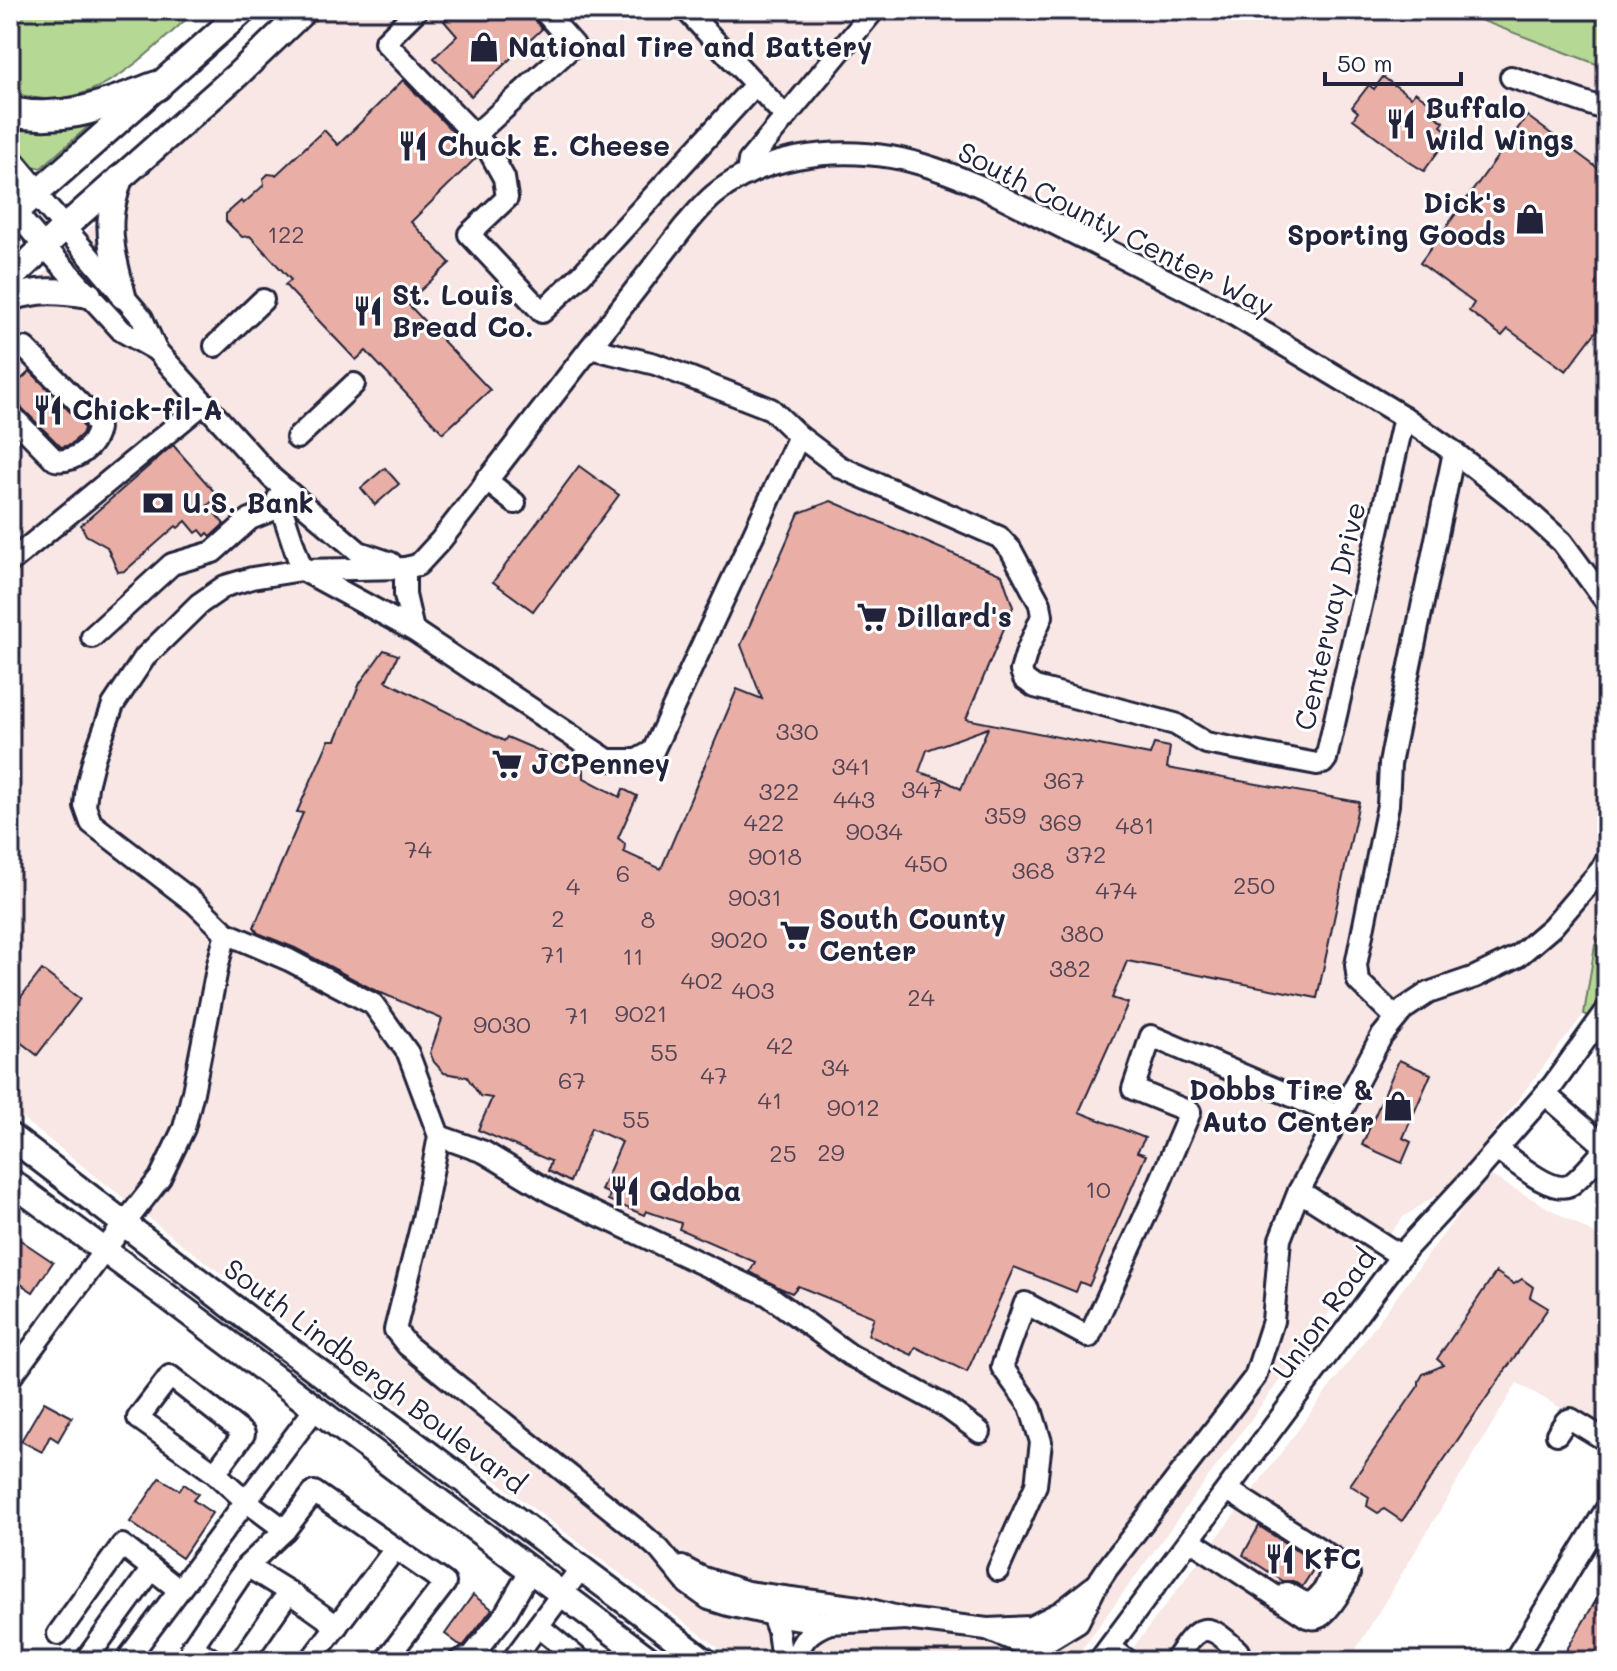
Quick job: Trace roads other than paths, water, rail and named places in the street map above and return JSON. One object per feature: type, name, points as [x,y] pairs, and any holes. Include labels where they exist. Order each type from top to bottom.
[{"type":"highway","points":[[10,112],[69,115],[157,86]]},
{"type":"highway","points":[[10,163],[20,207]]},
{"type":"main road","points":[[20,207],[244,10]]},
{"type":"main road","points":[[10,279],[305,10]]},
{"type":"main road","points":[[120,178],[111,216],[110,236],[123,296]]},
{"type":"main road","points":[[10,298],[49,290],[89,295]]},
{"type":"main road","name":"South Lindbergh Boulevard","points":[[10,1136],[705,1661]]},
{"type":"main road","points":[[10,1181],[651,1661]]},
{"type":"street","points":[[417,10],[385,42],[488,149],[504,178],[507,198],[469,234],[542,312],[582,274],[756,84]]},
{"type":"street","points":[[475,135],[574,45],[543,10]]},
{"type":"street","points":[[686,10],[786,117]]},
{"type":"street","points":[[747,174],[749,161],[874,10]]},
{"type":"street","points":[[1511,77],[1607,112]]},
{"type":"street","name":"South County Center Way","points":[[405,568],[418,565],[441,540],[684,227],[714,195],[747,174],[792,158],[863,154],[892,157],[958,176],[984,188],[1226,310],[1404,417],[1520,504],[1562,542],[1607,603]]},
{"type":"street","points":[[20,207],[65,227],[142,318],[156,350],[272,478],[359,552],[405,568]]},
{"type":"street","points":[[20,207],[44,246],[122,331],[156,350]]},
{"type":"street","points":[[215,346],[263,300]]},
{"type":"street","points":[[10,431],[47,469],[55,471],[76,458],[97,438],[98,428],[93,417],[25,348]]},
{"type":"street","name":"Centerway Drive","points":[[590,348],[655,364],[771,409],[799,436],[840,467],[999,537],[1011,550],[1040,604],[1042,616],[1021,671],[1024,679],[1035,687],[1175,724],[1206,743],[1317,764],[1326,759],[1404,417]]},
{"type":"street","points":[[297,438],[354,384]]},
{"type":"street","points":[[10,562],[204,403]]},
{"type":"street","points":[[10,414],[55,460],[65,462],[76,458]]},
{"type":"street","points":[[272,478],[302,570],[413,630],[608,760],[637,760],[653,751],[799,436]]},
{"type":"street","points":[[1396,1018],[1358,981],[1356,965],[1388,805],[1390,764],[1454,452]]},
{"type":"street","points":[[486,480],[515,503]]},
{"type":"street","points":[[92,637],[172,564],[213,552],[250,519],[280,507]]},
{"type":"street","points":[[405,568],[405,595],[413,630]]},
{"type":"street","points":[[405,568],[302,570],[252,578],[225,586],[199,604],[145,657],[113,705],[87,786],[85,806],[91,823],[195,903],[226,933],[289,960],[373,1004],[408,1053],[439,1136],[423,1219],[395,1330],[407,1345],[642,1534],[688,1584],[709,1599],[773,1615],[830,1623],[906,1619]]},
{"type":"street","points":[[669,1560],[712,1581],[747,1592],[859,1607],[906,1619],[987,1629],[1031,1627],[1061,1612],[1097,1584],[1255,1377],[1273,1321],[1280,1239],[1299,1191],[1381,1037],[1404,1009],[1428,993],[1475,977],[1518,956],[1552,927],[1607,859]]},
{"type":"street","points":[[10,1378],[160,1178],[184,1128],[226,933]]},
{"type":"street","name":"Union Road","points":[[1104,1654],[1401,1256],[1545,1094],[1607,1010]]},
{"type":"street","points":[[998,1570],[1036,1485],[1041,1442],[1030,1406],[1002,1367],[1025,1303],[1089,1337],[1190,1112],[1133,1089],[1151,1036],[1339,1116]]},
{"type":"street","points":[[1497,1149],[1546,1183],[1560,1188],[1572,1184],[1607,1148],[1545,1094]]},
{"type":"street","points":[[439,1136],[484,1152],[552,1193],[768,1295],[850,1355],[943,1405],[980,1432]]},
{"type":"street","points":[[1299,1191],[1401,1256]]},
{"type":"street","points":[[215,1473],[244,1434],[170,1376],[138,1418],[215,1473],[285,1530]]},
{"type":"street","points":[[126,1661],[315,1409]]},
{"type":"street","points":[[1557,1434],[1571,1419],[1607,1441]]},
{"type":"street","points":[[1190,1540],[1307,1617],[1315,1619],[1323,1616],[1347,1582],[1349,1574],[1344,1565],[1228,1490]]},
{"type":"street","points":[[214,1661],[192,1647],[247,1566],[285,1530],[314,1492],[445,1583],[385,1661]]},
{"type":"street","points":[[1514,1661],[1605,1513]]},
{"type":"street","points":[[58,1634],[122,1545],[179,1590]]},
{"type":"street","points":[[310,1661],[395,1549]]},
{"type":"street","points":[[247,1566],[337,1626]]},
{"type":"street","points":[[512,1661],[581,1568]]},
{"type":"street","points":[[85,1661],[152,1569]]},
{"type":"street","points":[[459,1661],[472,1656],[504,1616],[530,1571]]},
{"type":"street","points":[[241,1661],[289,1592]]},
{"type":"street","points":[[762,1595],[778,1631],[782,1661]]},
{"type":"street","points":[[794,1661],[800,1646],[814,1629],[830,1623]]},
{"type":"street","points":[[538,1626],[581,1661]]},
{"type":"street","points":[[1174,1661],[1195,1633],[1203,1630],[1212,1630],[1238,1651],[1239,1661]]},
{"type":"street","points":[[1104,1654],[1128,1661]]},
{"type":"place","name":"National Tire and Battery","points":[[484,47]]},
{"type":"place","name":"Buffalo Wild Wings","points":[[1401,124]]},
{"type":"place","name":"Chuck E. Cheese","points":[[413,146]]},
{"type":"place","name":"Dick's Sporting Goods","points":[[1530,219]]},
{"type":"place","name":"St. Louis Bread Co.","points":[[368,311]]},
{"type":"place","name":"Chick-fil-A","points":[[48,410]]},
{"type":"place","name":"U.S. Bank","points":[[158,503]]},
{"type":"place","name":"Dillard's","points":[[872,617]]},
{"type":"place","name":"JCPenney","points":[[507,764]]},
{"type":"place","name":"South County Center","points":[[795,935]]},
{"type":"place","name":"Dobbs Tire & Auto Center","points":[[1398,1106]]},
{"type":"place","name":"Qdoba","points":[[625,1191]]},
{"type":"place","name":"KFC","points":[[1280,1559]]}]
